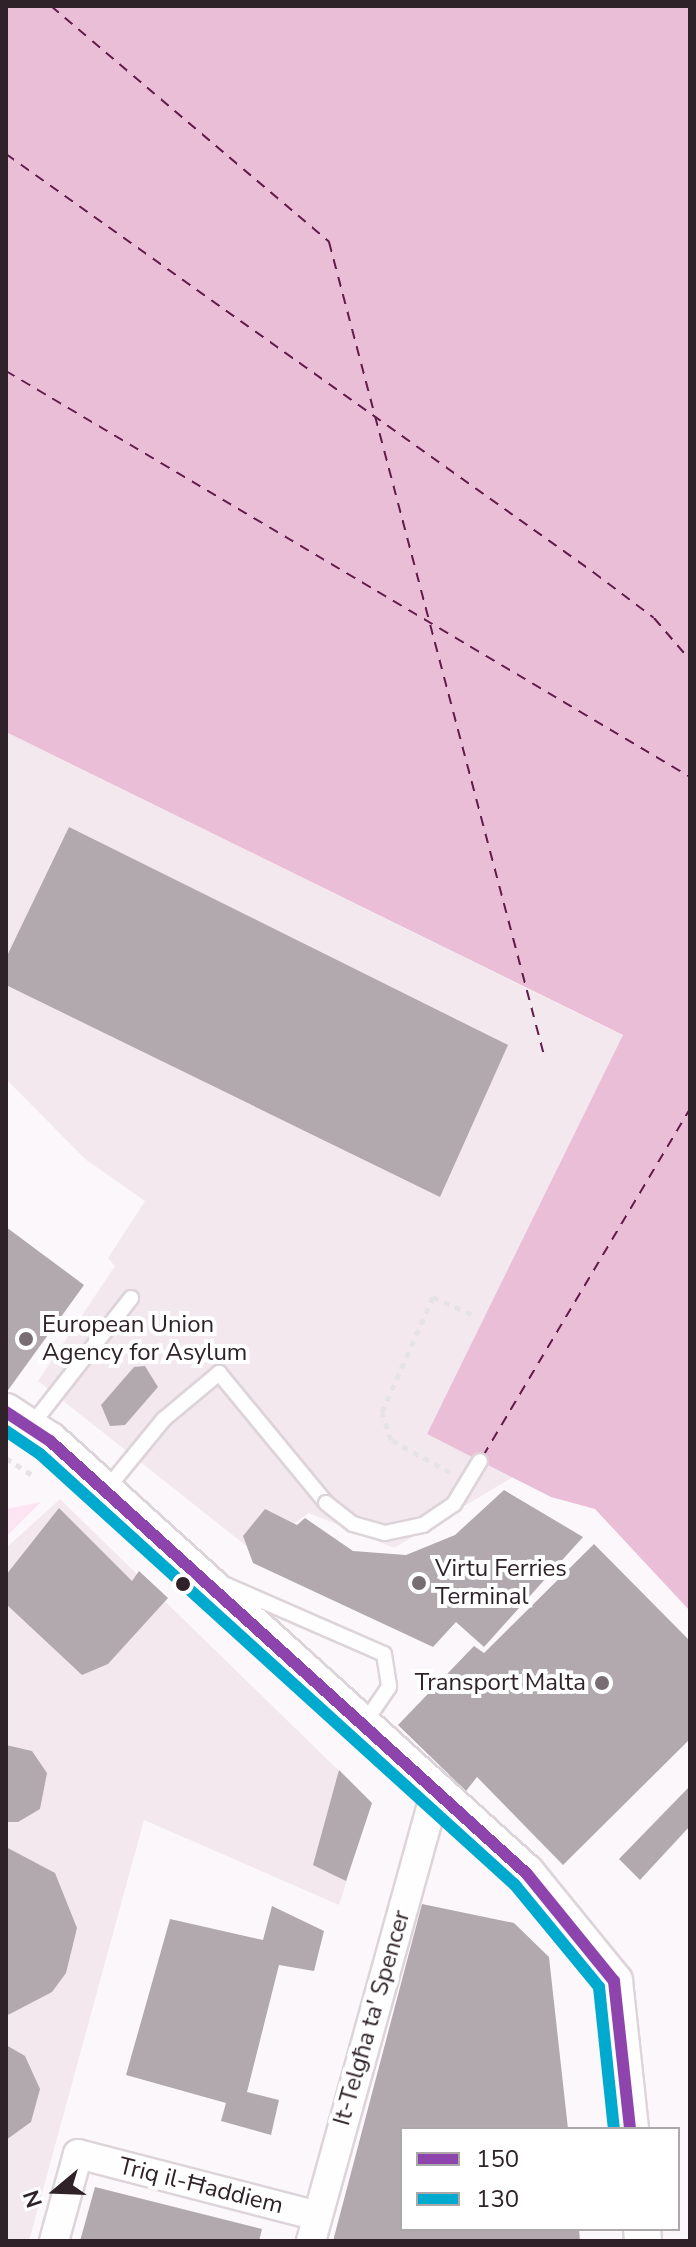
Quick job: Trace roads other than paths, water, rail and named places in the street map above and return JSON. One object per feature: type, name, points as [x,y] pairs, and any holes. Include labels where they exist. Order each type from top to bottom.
[{"type":"street","points":[[18,1420],[104,1491],[181,1566],[434,1796],[527,1874],[614,1981],[630,2127]]},
{"type":"street","name":"It-Telgħa ta' Spencer","points":[[314,2228],[434,1796]]},
{"type":"street","name":"Triq il-Ħaddiem","points":[[54,2241],[78,2154],[314,2228]]},
{"type":"lane","points":[[18,1420],[131,1298]]},
{"type":"lane","points":[[104,1491],[164,1419],[219,1373],[326,1503],[353,1524],[385,1533],[423,1525],[454,1504],[480,1461]]},
{"type":"lane","points":[[181,1566],[379,1649],[392,1680],[360,1727]]},
{"type":"place","name":"European Union Agency for Asylum","points":[[26,1339]]},
{"type":"place","name":"Virtu Ferries Terminal","points":[[419,1583]]},
{"type":"place","name":"Transport Malta","points":[[602,1683]]}]
